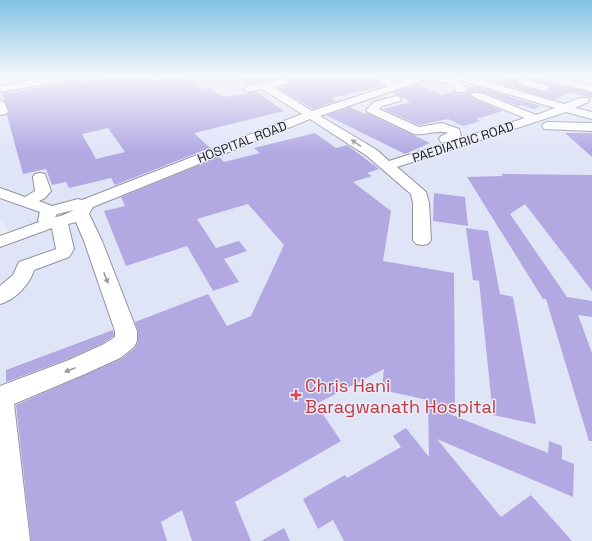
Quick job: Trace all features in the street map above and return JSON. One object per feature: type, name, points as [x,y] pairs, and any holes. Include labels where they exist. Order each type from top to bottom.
[{"type":"lane","points":[[289,101],[366,150],[414,189],[419,195],[421,203],[422,240]]},
{"type":"lane","name":"HOSPITAL ROAD","points":[[0,234],[53,217],[71,205],[82,209],[311,115],[352,101]]},
{"type":"lane","points":[[383,101],[372,109],[374,112],[411,129],[423,132],[442,127],[455,132],[455,135],[445,139]]},
{"type":"lane","points":[[494,101],[535,118]]},
{"type":"lane","points":[[349,102],[363,105],[378,104]]},
{"type":"lane","points":[[578,102],[592,116]]},
{"type":"lane","name":"PAEDIATRIC ROAD","points":[[387,166],[535,118],[578,102]]},
{"type":"lane","points":[[497,119],[521,113]]},
{"type":"lane","points":[[552,123],[592,126]]},
{"type":"lane","points":[[26,202],[40,195],[43,191],[40,177]]},
{"type":"lane","points":[[0,193],[26,202],[53,217],[65,249],[63,253],[28,265],[25,268],[25,275],[0,297]]},
{"type":"lane","points":[[14,541],[0,397],[78,367],[112,351],[126,341],[126,331],[82,209]]},
{"type":"shaded area","name":"Chris Hani Baragwanath Hospital","points":[[0,101],[592,101],[592,541],[0,541],[0,249],[16,242],[0,220]]},
{"type":"building","points":[[5,101],[270,101],[284,111],[194,133],[210,148],[115,185],[111,178],[69,188],[66,182],[52,185],[46,169],[23,174],[7,115],[9,112]],"holes":[[[108,128],[125,152],[96,159],[82,134]]]},
{"type":"building","points":[[300,101],[336,101],[313,109]]},
{"type":"building","points":[[410,101],[480,101],[503,111],[476,119],[480,121],[463,126],[448,119],[419,125],[383,109],[411,102]]},
{"type":"building","points":[[506,101],[525,101],[541,106],[534,109],[522,105],[518,106]]},
{"type":"building","points":[[350,107],[365,114],[367,113],[430,143],[405,154],[326,115]]},
{"type":"building","points":[[315,133],[336,148],[347,145],[379,169],[367,173],[372,176],[353,182],[391,211],[383,261],[454,273],[455,404],[452,415],[548,453],[549,441],[562,446],[562,459],[574,464],[573,497],[437,439],[501,517],[531,495],[572,541],[344,541],[333,520],[318,529],[303,499],[345,475],[347,478],[401,447],[393,436],[406,428],[429,457],[428,400],[382,390],[384,369],[316,404],[341,441],[235,502],[251,541],[192,541],[182,510],[161,522],[167,541],[31,541],[16,405],[121,359],[135,348],[138,342],[138,331],[135,322],[208,294],[227,326],[251,316],[284,245],[248,204],[197,219],[216,248],[239,241],[247,251],[224,259],[239,282],[213,291],[187,246],[126,266],[104,211],[125,206],[121,197],[219,157],[224,162],[260,153],[254,148]]},
{"type":"building","points":[[565,133],[592,133],[592,157]]},
{"type":"building","points":[[501,174],[592,175],[592,291],[525,204],[510,214],[567,297],[592,301],[592,317],[578,315],[592,353],[592,441],[589,441],[546,299],[543,299],[467,177],[503,176]]},
{"type":"building","points":[[434,193],[465,197],[468,226],[433,221]]},
{"type":"building","points":[[466,228],[488,231],[500,294],[513,297],[536,424],[493,415],[479,281],[473,280]]},
{"type":"building","points":[[113,330],[114,336],[103,343],[68,359],[6,382],[6,370]]},
{"type":"building","points":[[284,528],[290,541],[261,541]]},
{"type":"place","name":"Chris Hani Baragwanath Hospital","points":[[296,395]]}]
